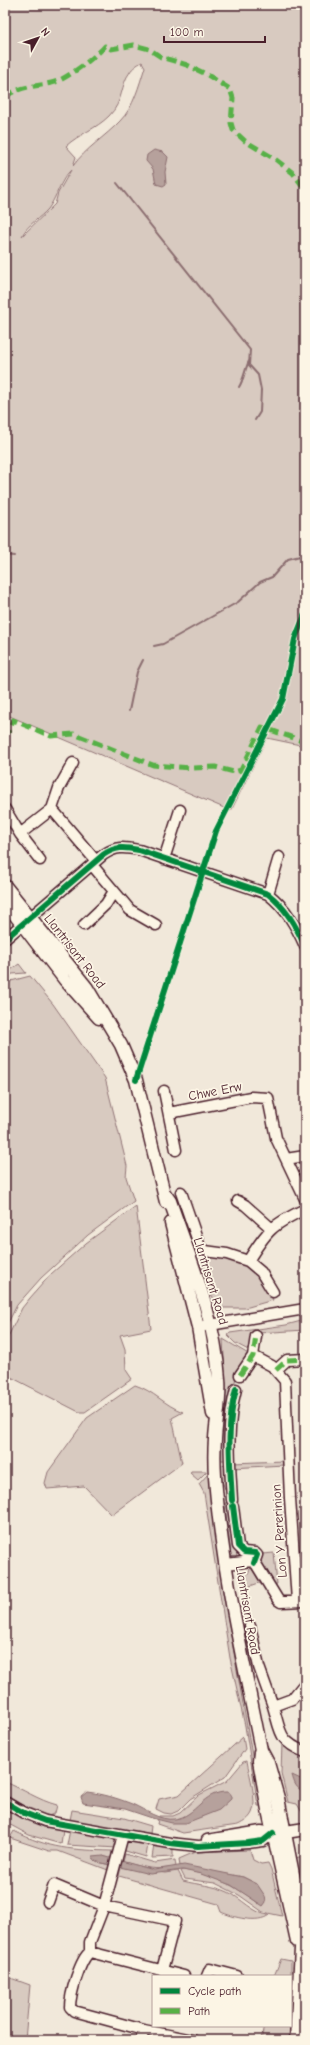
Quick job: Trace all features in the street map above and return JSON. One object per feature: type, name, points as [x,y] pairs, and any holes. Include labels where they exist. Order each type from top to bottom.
[{"type":"main road","name":"Llantrisant Road","points":[[5,886],[87,988],[117,1038],[136,1080],[188,1293],[198,1327],[216,1426]]},
{"type":"main road","name":"Llantrisant Road","points":[[5,902],[65,980],[117,1038]]},
{"type":"main road","name":"Llantrisant Road","points":[[165,1194],[170,1201],[194,1268],[211,1325],[219,1378],[219,1408],[214,1454],[226,1564],[236,1633],[261,1750],[268,1762],[300,1959]]},
{"type":"main road","points":[[279,1833],[305,1829]]},
{"type":"main road","name":"Llantrisant Road","points":[[279,1833],[303,1907],[296,2040]]},
{"type":"street","points":[[20,834],[52,809],[59,788],[72,763]]},
{"type":"street","points":[[5,809],[20,834],[40,860]]},
{"type":"street","points":[[52,809],[94,863],[114,892],[130,910],[156,925]]},
{"type":"street","points":[[164,858],[180,810]]},
{"type":"street","points":[[5,939],[94,863],[112,849],[120,847],[140,850],[268,894],[287,912],[305,946]]},
{"type":"street","points":[[268,894],[279,857]]},
{"type":"street","points":[[84,925],[106,904],[114,892]]},
{"type":"street","points":[[164,1090],[176,1150]]},
{"type":"street","name":"Chwe Erw","points":[[169,1113],[251,1097],[268,1098],[276,1138],[286,1159]]},
{"type":"street","points":[[305,1156],[286,1159],[305,1199]]},
{"type":"street","points":[[181,1192],[200,1247],[205,1252],[227,1254],[248,1261],[261,1272],[273,1292]]},
{"type":"street","points":[[238,1201],[270,1228]]},
{"type":"street","points":[[248,1261],[270,1228],[305,1209]]},
{"type":"street","points":[[198,1327],[305,1309]]},
{"type":"street","points":[[240,1375],[254,1356],[256,1336]]},
{"type":"street","points":[[254,1356],[276,1370],[287,1360],[305,1360]]},
{"type":"street","name":"Lon Y Pererinion","points":[[276,1370],[285,1381],[288,1459],[301,1601]]},
{"type":"street","points":[[236,1389],[229,1424],[229,1461],[232,1500],[238,1546],[244,1552],[255,1553],[257,1556],[254,1562]]},
{"type":"street","points":[[218,1496],[232,1500]]},
{"type":"street","points":[[226,1564],[251,1561],[254,1562]]},
{"type":"street","points":[[254,1562],[278,1600],[281,1602],[301,1601]]},
{"type":"street","points":[[250,1626],[259,1667],[284,1740],[290,1746],[305,1752]]},
{"type":"street","points":[[273,1706],[292,1699],[305,1683]]},
{"type":"street","points":[[5,1802],[24,1813],[45,1821],[170,1844],[187,1844],[261,1830],[279,1833]]},
{"type":"street","points":[[123,1835],[104,1906],[90,1942],[90,1952],[84,1958],[74,1986],[70,2006],[78,2014],[193,2040]]},
{"type":"street","points":[[48,1902],[54,1885],[104,1906],[175,1921],[162,1970]]},
{"type":"street","points":[[90,1952],[180,1975]]},
{"type":"street","points":[[207,1975],[210,1969],[233,1975]]},
{"type":"street","points":[[141,2040],[144,2030]]},
{"type":"shaded area","points":[[5,5],[305,5],[305,746],[267,738],[231,811],[5,714]],"holes":[[[142,62],[145,67],[136,96],[129,109],[120,121],[73,166],[76,157],[66,146],[104,121],[109,116],[120,99],[127,77],[132,69]],[[71,170],[58,193],[55,204],[22,236],[30,225],[48,209],[64,179]]]},
{"type":"shaded area","points":[[154,150],[163,152],[168,157],[165,172],[166,184],[163,186],[156,184],[153,169],[146,161],[147,155]]},
{"type":"shaded area","points":[[19,964],[26,973],[12,974],[5,983],[5,974]]},
{"type":"shaded area","points":[[30,976],[53,1004],[105,1078],[127,1166],[126,1177],[134,1201],[88,1235],[41,1278],[17,1305],[5,1329],[5,990],[11,981]]},
{"type":"shaded area","points":[[136,1206],[151,1329],[120,1335],[125,1349],[126,1370],[132,1379],[85,1412],[79,1412],[5,1374],[5,1343],[22,1308],[51,1274],[86,1243]]},
{"type":"shaded area","points":[[210,1255],[239,1261],[261,1277],[273,1300],[245,1308],[219,1308],[210,1292],[201,1264]]},
{"type":"shaded area","points":[[305,1320],[305,1330],[258,1333],[252,1352],[235,1343],[227,1335],[230,1333],[286,1325]]},
{"type":"shaded area","points":[[223,1339],[250,1355],[237,1375],[232,1391],[226,1460],[221,1460],[221,1429],[226,1393]]},
{"type":"shaded area","points":[[135,1385],[183,1412],[172,1418],[182,1463],[112,1515],[84,1486],[47,1489],[45,1483],[48,1472],[87,1418]]},
{"type":"shaded area","points":[[284,1461],[284,1465],[232,1468],[232,1463]]},
{"type":"shaded area","points":[[226,1464],[228,1489],[225,1489],[222,1481],[221,1465]]},
{"type":"shaded area","points":[[191,1471],[206,1472],[198,1480],[190,1473]]},
{"type":"shaded area","points":[[208,1474],[222,1585],[261,1806],[258,1806],[245,1726],[230,1658],[204,1493],[199,1484]]},
{"type":"shaded area","points":[[230,1500],[237,1558],[231,1556],[225,1506],[226,1502]]},
{"type":"shaded area","points":[[274,1553],[277,1584],[274,1585],[258,1559],[262,1554]]},
{"type":"shaded area","points":[[251,1567],[262,1585],[259,1583],[247,1587],[246,1577]]},
{"type":"shaded area","points":[[243,1737],[245,1749],[225,1777],[190,1799],[178,1811],[171,1814],[164,1813],[156,1809],[159,1799],[179,1795]]},
{"type":"shaded area","points":[[282,1743],[305,1755],[305,1813],[303,1814],[297,1804],[288,1802],[281,1773]]},
{"type":"shaded area","points":[[247,1761],[254,1808],[249,1817],[244,1821],[238,1825],[183,1833],[157,1824],[159,1816],[173,1816],[180,1813],[199,1795],[227,1781],[243,1762]]},
{"type":"shaded area","points":[[292,1775],[305,1781],[305,1791],[297,1787]]},
{"type":"shaded area","points":[[5,1782],[57,1805],[55,1813],[49,1816],[22,1805],[5,1795]]},
{"type":"shaded area","points":[[87,1792],[121,1800],[158,1817],[169,1819],[183,1817],[212,1795],[228,1792],[231,1799],[219,1810],[186,1823],[172,1823],[125,1809],[83,1803],[81,1797]]},
{"type":"shaded area","points":[[5,1807],[63,1829],[61,1844],[29,1835],[5,1822]]},
{"type":"shaded area","points":[[72,1810],[124,1818],[151,1826],[150,1834],[70,1820]]},
{"type":"shaded area","points":[[70,1830],[106,1836],[117,1842],[117,1848],[67,1845]]},
{"type":"shaded area","points":[[14,1831],[50,1845],[73,1849],[112,1851],[111,1859],[103,1856],[98,1862],[109,1865],[108,1870],[58,1851],[49,1851],[10,1838]]},
{"type":"shaded area","points":[[127,1840],[148,1844],[146,1857],[122,1850]]},
{"type":"shaded area","points":[[154,1845],[173,1847],[173,1857],[152,1858]]},
{"type":"shaded area","points":[[250,1850],[253,1860],[261,1864],[268,1863],[271,1869],[282,1916],[263,1912],[239,1895],[215,1883],[185,1879],[181,1871],[183,1870],[203,1874],[233,1886],[259,1904],[257,1884],[243,1877],[180,1866],[179,1859],[195,1852]]},
{"type":"shaded area","points":[[125,1854],[155,1863],[175,1860],[176,1867],[143,1867],[123,1862]]},
{"type":"shaded area","points":[[103,1856],[154,1870],[184,1865],[243,1877],[257,1884],[265,1896],[266,1902],[263,1906],[231,1885],[201,1874],[183,1870],[150,1874],[98,1862],[93,1859],[93,1857]]},
{"type":"shaded area","points":[[305,1856],[305,1895],[303,1893],[294,1858]]},
{"type":"shaded area","points":[[121,1867],[165,1873],[178,1871],[183,1881],[211,1886],[228,1892],[258,1912],[269,1915],[258,1919],[245,1919],[232,1916],[221,1912],[218,1904],[119,1876]]},
{"type":"shaded area","points":[[281,1959],[291,1961],[291,1975],[274,1975]]},
{"type":"shaded area","points":[[5,1976],[30,1985],[25,2040],[5,2040]]},
{"type":"shaded area","points":[[264,2027],[290,2027],[289,2040],[261,2040]]},
{"type":"waterway","points":[[117,183],[250,350],[249,365],[258,375],[261,390],[260,412],[255,420]]},
{"type":"waterway","points":[[239,387],[249,361]]},
{"type":"waterway","points":[[5,555],[14,556]]},
{"type":"waterway","points":[[154,646],[163,644],[238,602],[260,582],[272,577],[288,559],[304,555]]},
{"type":"waterway","points":[[129,711],[137,672],[143,660]]},
{"type":"marked path","points":[[5,97],[23,88],[49,84],[66,77],[81,67],[105,46],[111,49],[134,45],[149,49],[161,57],[187,65],[206,74],[230,89],[233,98],[231,123],[233,130],[245,141],[275,159],[293,173],[305,189]]},
{"type":"marked path","points":[[5,739],[13,720],[51,736],[74,734],[153,765],[192,768],[215,767],[234,772],[241,770],[262,727],[305,742]]},
{"type":"marked path","points":[[240,1375],[253,1356],[256,1336]]},
{"type":"marked path","points":[[276,1370],[287,1360],[305,1359]]},
{"type":"cycle path","points":[[136,1080],[216,831],[283,699],[295,639],[305,614]]},
{"type":"cycle path","points":[[5,939],[103,855],[112,850],[124,848],[139,850],[268,894],[280,905],[290,918],[305,946]]},
{"type":"cycle path","points":[[232,1500],[230,1431],[236,1389]]},
{"type":"cycle path","points":[[233,1506],[238,1546],[244,1552],[255,1553],[257,1555],[254,1563]]},
{"type":"cycle path","points":[[5,1802],[24,1813],[45,1821],[170,1843],[198,1846],[248,1843],[263,1841],[273,1833]]}]
